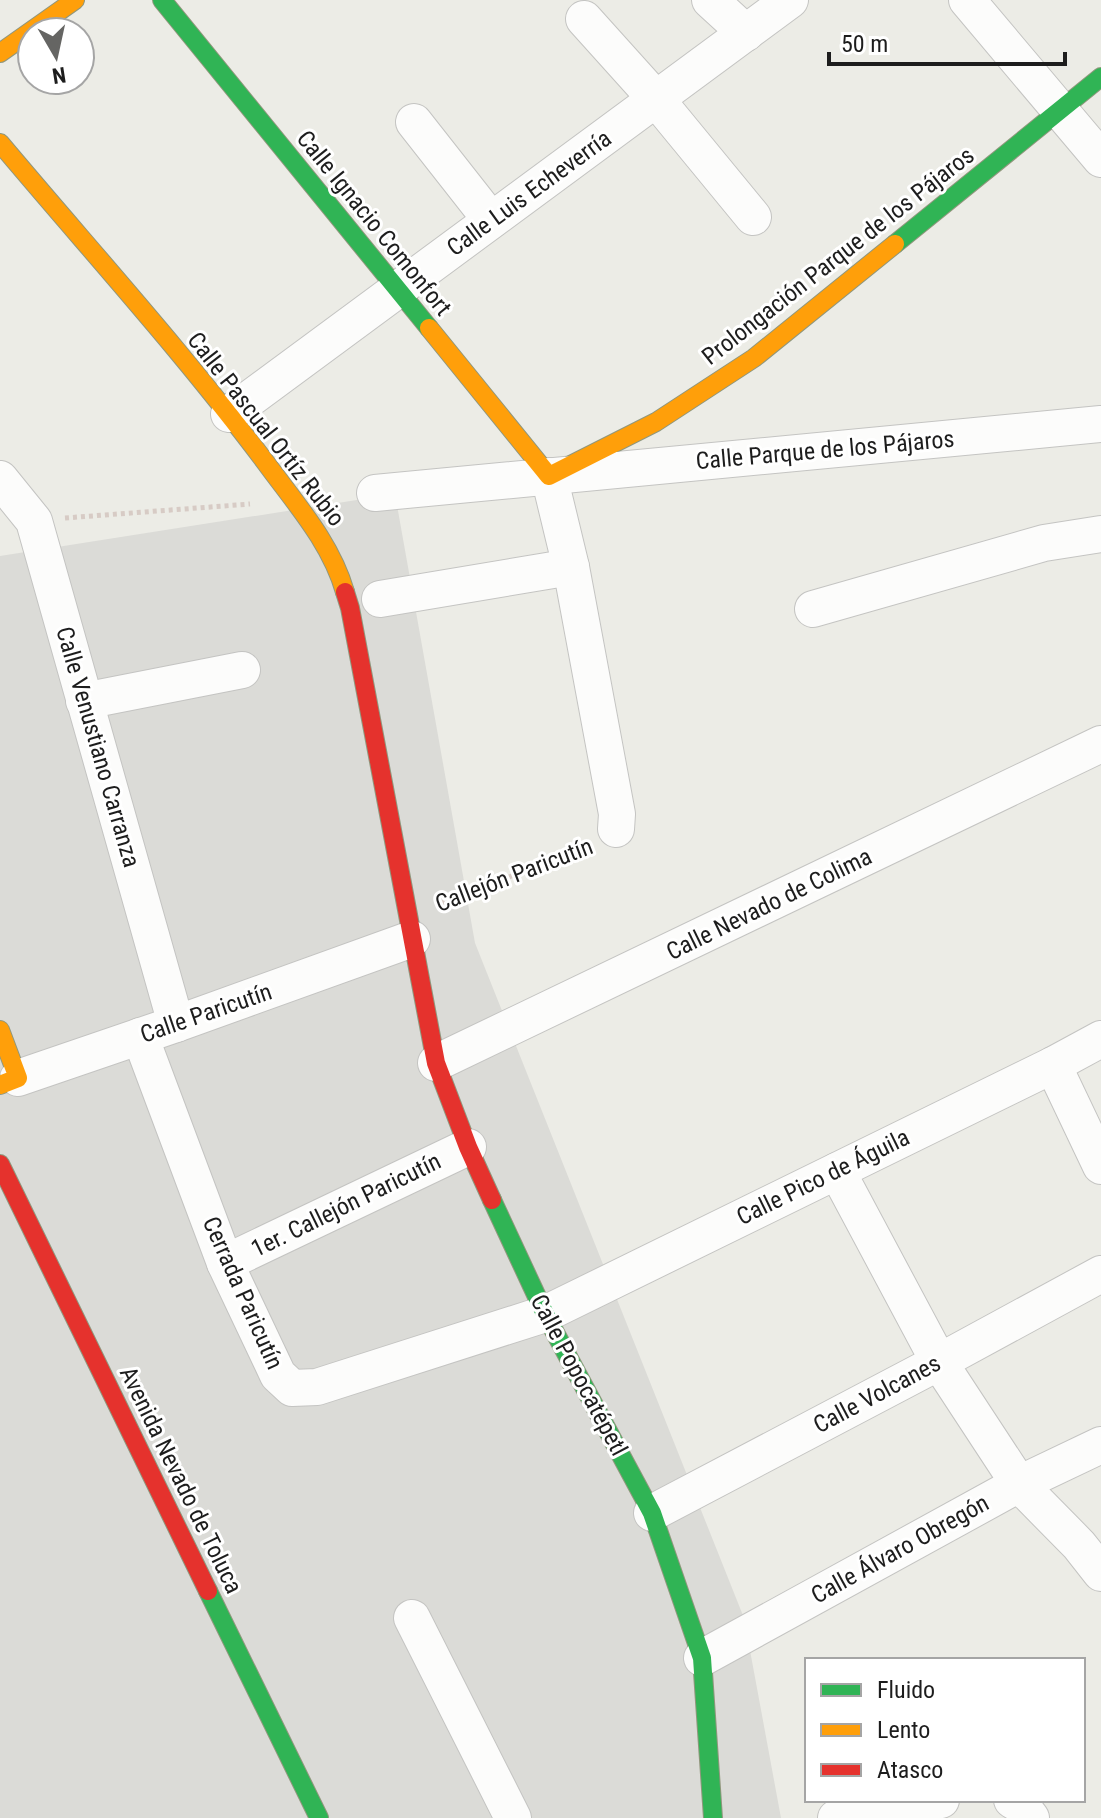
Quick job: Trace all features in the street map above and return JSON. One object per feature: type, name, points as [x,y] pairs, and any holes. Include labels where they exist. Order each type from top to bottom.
[{"type":"street","points":[[0,53],[75,0]]},
{"type":"street","name":"Calle Ignacio Comonfort","points":[[162,0],[549,476]]},
{"type":"street","points":[[710,0],[746,33]]},
{"type":"street","name":"Calle Luis Echeverría","points":[[229,414],[790,0]]},
{"type":"street","points":[[967,0],[1101,159]]},
{"type":"street","points":[[584,19],[656,99],[753,217]]},
{"type":"street","name":"Prolongación Parque de los Pájaros","points":[[549,476],[656,422],[754,358],[1101,77]]},
{"type":"street","points":[[414,122],[491,220]]},
{"type":"street","name":"Calle Pascual Ortíz Rubio","points":[[0,143],[229,414],[323,540],[340,574],[350,608],[410,928]]},
{"type":"street","name":"Calle Parque de los Pájaros","points":[[549,476],[1101,424]]},
{"type":"street","points":[[375,493],[549,476],[571,567],[617,814],[616,829]]},
{"type":"street","name":"Calle Venustiano Carranza","points":[[0,479],[34,521],[176,1024]]},
{"type":"street","points":[[813,609],[1044,543],[1101,534]]},
{"type":"street","points":[[380,599],[571,567]]},
{"type":"street","points":[[84,701],[242,670]]},
{"type":"street","name":"Calle Nevado de Colima","points":[[436,1063],[1101,744]]},
{"type":"street","name":"Calle Paricutín","points":[[9,1082],[176,1024],[410,928]]},
{"type":"street","name":"Calle Popocatépetl","points":[[410,928],[436,1063],[468,1147],[545,1314],[652,1513],[702,1658],[713,1818]]},
{"type":"street","points":[[0,1030],[9,1082]]},
{"type":"street","name":"Cerrada Paricutín","points":[[140,1036],[225,1263],[278,1375],[292,1388],[317,1387],[545,1314]]},
{"type":"street","name":"Calle Pico de Águila","points":[[545,1314],[1101,1039]]},
{"type":"street","points":[[1053,1065],[1101,1166]]},
{"type":"street","name":"1er. Callejón Paricutín","points":[[225,1263],[468,1147]]},
{"type":"street","name":"Avenida Nevado de Toluca","points":[[0,1164],[319,1818]]},
{"type":"street","points":[[837,1171],[939,1362],[1019,1484],[1079,1545],[1101,1573]]},
{"type":"street","name":"Calle Volcanes","points":[[652,1513],[1101,1274]]},
{"type":"street","name":"Calle Álvaro Obregón","points":[[702,1658],[1019,1484],[1101,1445]]},
{"type":"street","points":[[412,1618],[513,1818]]},
{"type":"street","points":[[836,1818],[929,1802]]},
{"type":"street","points":[[1015,1802],[1031,1818]]},
{"type":"path","points":[[34,521],[294,500]]},
{"type":"path","name":"Callejón Paricutín","points":[[410,928],[610,837],[616,829]]},
{"type":"shaded area","points":[[395,494],[475,943],[744,1618],[781,1818],[0,1818],[0,556]]},
{"type":"traffic: fast","points":[[162,0],[429,328]]},
{"type":"traffic: fast","points":[[895,244],[1101,77]]},
{"type":"traffic: fast","points":[[492,1200],[545,1314],[652,1513],[702,1658],[713,1818]]},
{"type":"traffic: fast","points":[[208,1591],[319,1818]]},
{"type":"traffic: slow","points":[[0,53],[75,0]]},
{"type":"traffic: slow","points":[[0,143],[234,422],[312,524],[331,557],[345,592]]},
{"type":"traffic: slow","points":[[429,328],[549,476],[656,422],[754,358],[895,244]]},
{"type":"traffic: slow","points":[[0,1030],[18,1078],[0,1085]]},
{"type":"traffic: jam","points":[[345,592],[436,1063],[492,1200]]},
{"type":"traffic: jam","points":[[0,1164],[208,1591]]}]
